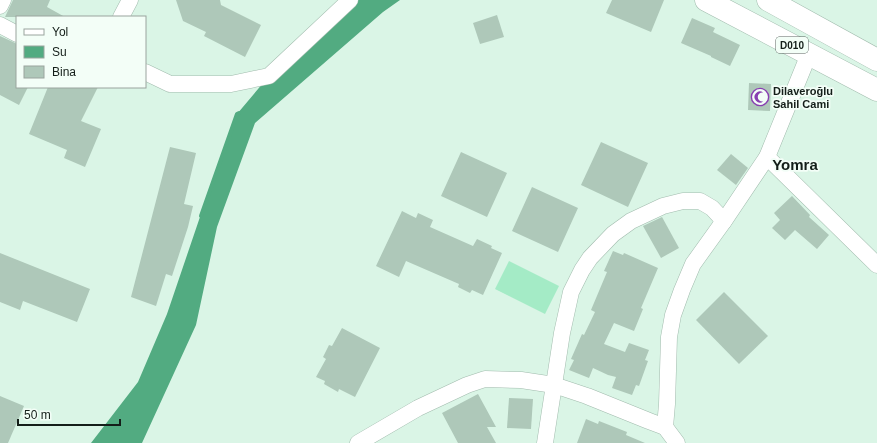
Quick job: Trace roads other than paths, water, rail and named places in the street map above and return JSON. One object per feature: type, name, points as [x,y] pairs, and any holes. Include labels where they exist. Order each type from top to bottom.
[{"type":"highway","name":"D010","points":[[706,0],[877,90]]},
{"type":"highway","name":"D010","points":[[768,0],[877,60]]},
{"type":"street","points":[[0,6],[3,0]]},
{"type":"street","points":[[122,16],[130,0]]},
{"type":"street","points":[[146,72],[170,84],[231,84],[269,76],[350,0]]},
{"type":"street","points":[[0,25],[16,33]]},
{"type":"street","points":[[665,427],[669,337],[673,315],[682,290],[693,264],[767,157],[809,54]]},
{"type":"street","points":[[767,157],[877,265]]},
{"type":"street","points":[[545,443],[562,333],[571,292],[590,258],[613,234],[631,221],[664,206],[683,201],[700,201],[712,208],[724,221]]},
{"type":"street","points":[[358,443],[418,408],[468,385],[485,379],[521,380],[554,385],[587,396],[665,427],[677,443]]},
{"type":"water","points":[[350,0],[400,0],[383,12],[255,123],[217,227],[196,325],[142,443],[91,443],[138,382],[167,314],[237,114],[269,76]]},
{"type":"waterway","points":[[201,216],[237,114],[239,113]]},
{"type":"place","name":"Dilaveroğlu Sahil Cami","points":[[760,97]]},
{"type":"district","name":"Yomra","points":[[795,165]]}]
